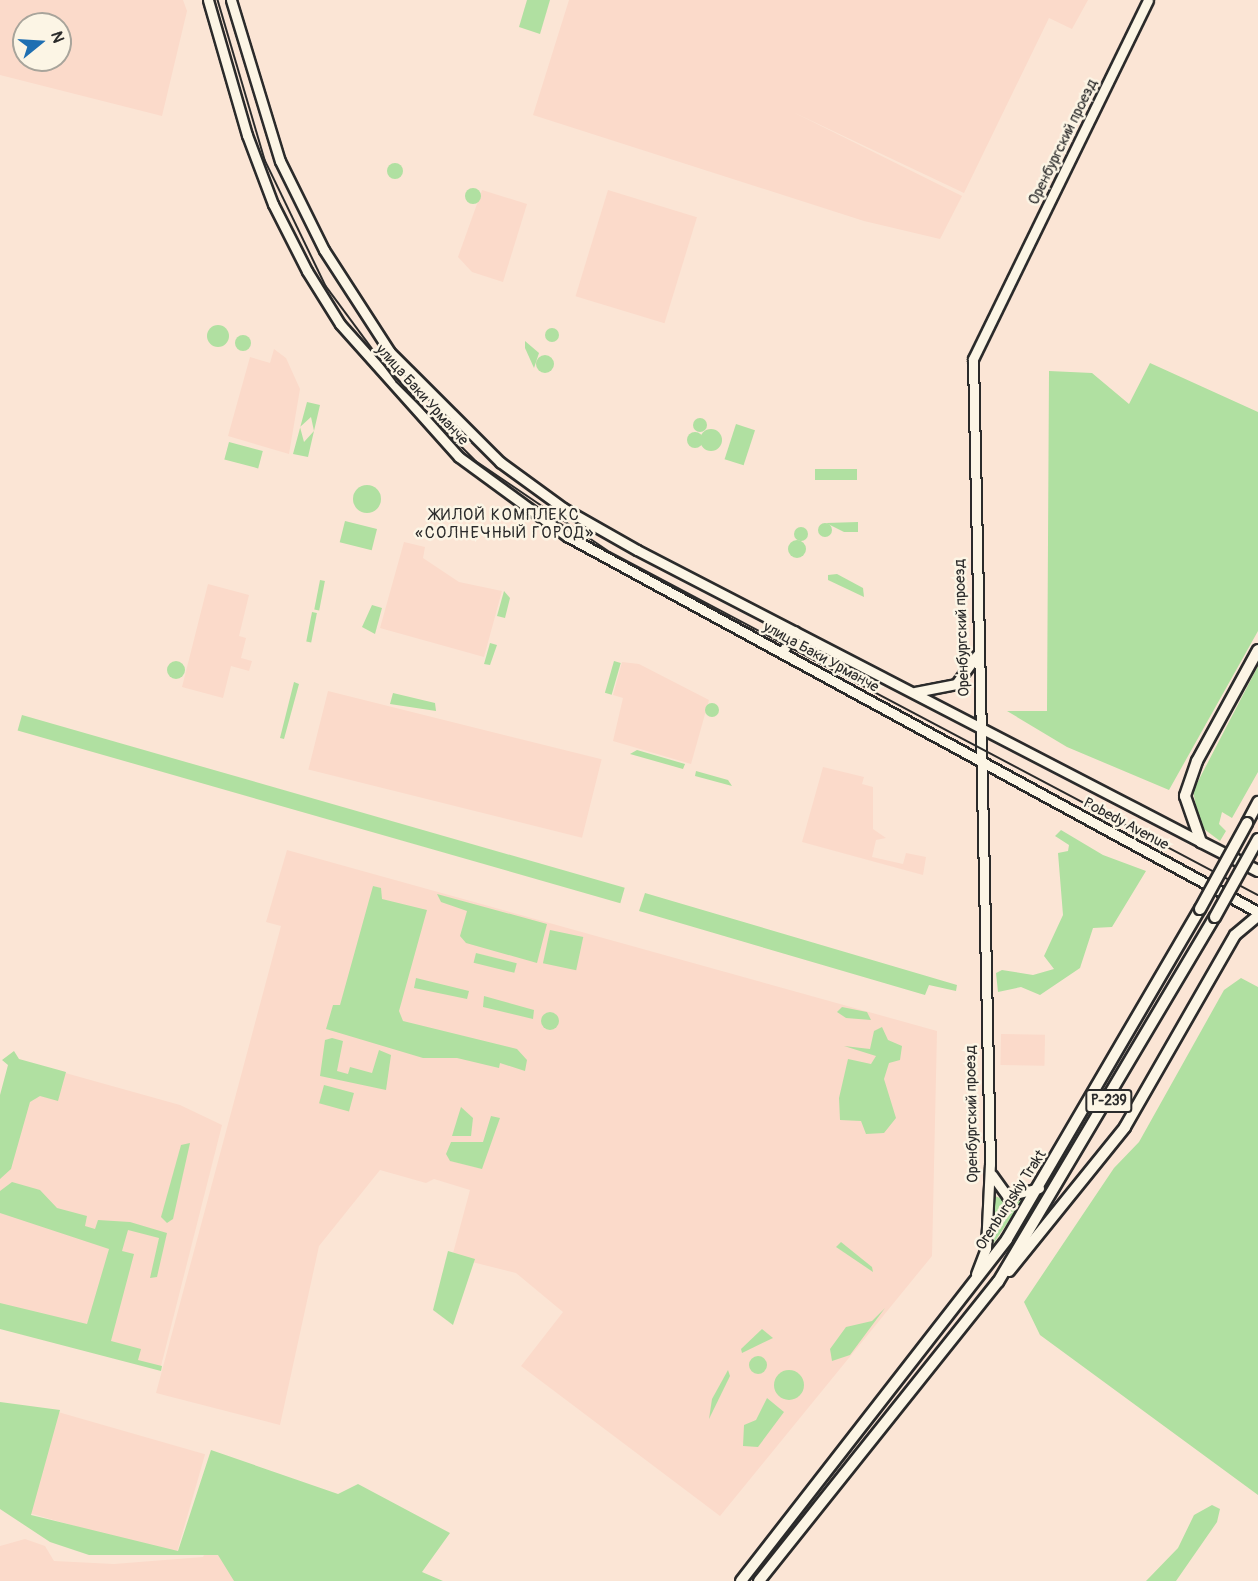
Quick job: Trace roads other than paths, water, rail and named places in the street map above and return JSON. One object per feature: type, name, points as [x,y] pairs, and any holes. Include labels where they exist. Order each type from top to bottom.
[{"type":"main road","name":"улица Баки Урманче","points":[[208,0],[273,204],[340,324],[405,403],[459,458],[538,519],[783,651],[980,763]]},
{"type":"main road","name":"улица Баки Урманче","points":[[231,0],[264,116],[299,203],[390,352],[500,462],[563,508],[980,728]]},
{"type":"main road","name":"Оренбургский проезд","points":[[967,1293],[986,1248],[990,1164],[980,763],[974,354],[1148,0]]},
{"type":"main road","points":[[783,651],[795,631]]},
{"type":"main road","points":[[1201,842],[1186,806],[1189,780],[1258,650]]},
{"type":"main road","points":[[910,692],[948,688],[962,679],[978,653]]},
{"type":"main road","name":"Pobedy Avenue","points":[[980,728],[1258,871]]},
{"type":"main road","name":"Pobedy Avenue","points":[[980,763],[1258,914]]},
{"type":"main road","name":"Orenburgskiy Trakt","points":[[741,1581],[967,1293],[1039,1188],[1200,909],[1258,802]]},
{"type":"main road","name":"Р-239","points":[[759,1581],[998,1282],[1215,917],[1258,839]]},
{"type":"main road","points":[[998,1282],[1111,1147],[1236,935],[1258,914]]},
{"type":"main road","points":[[990,1164],[997,1188],[1007,1196],[1039,1188]]},
{"type":"tram line","points":[[218,0],[265,160],[326,286],[397,382],[476,461],[610,552],[1258,895]]},
{"type":"district","name":"ЖИЛОЙ КОМПЛЕКС «СОЛНЕЧНЫЙ ГОРОД»","points":[[505,524]]}]
